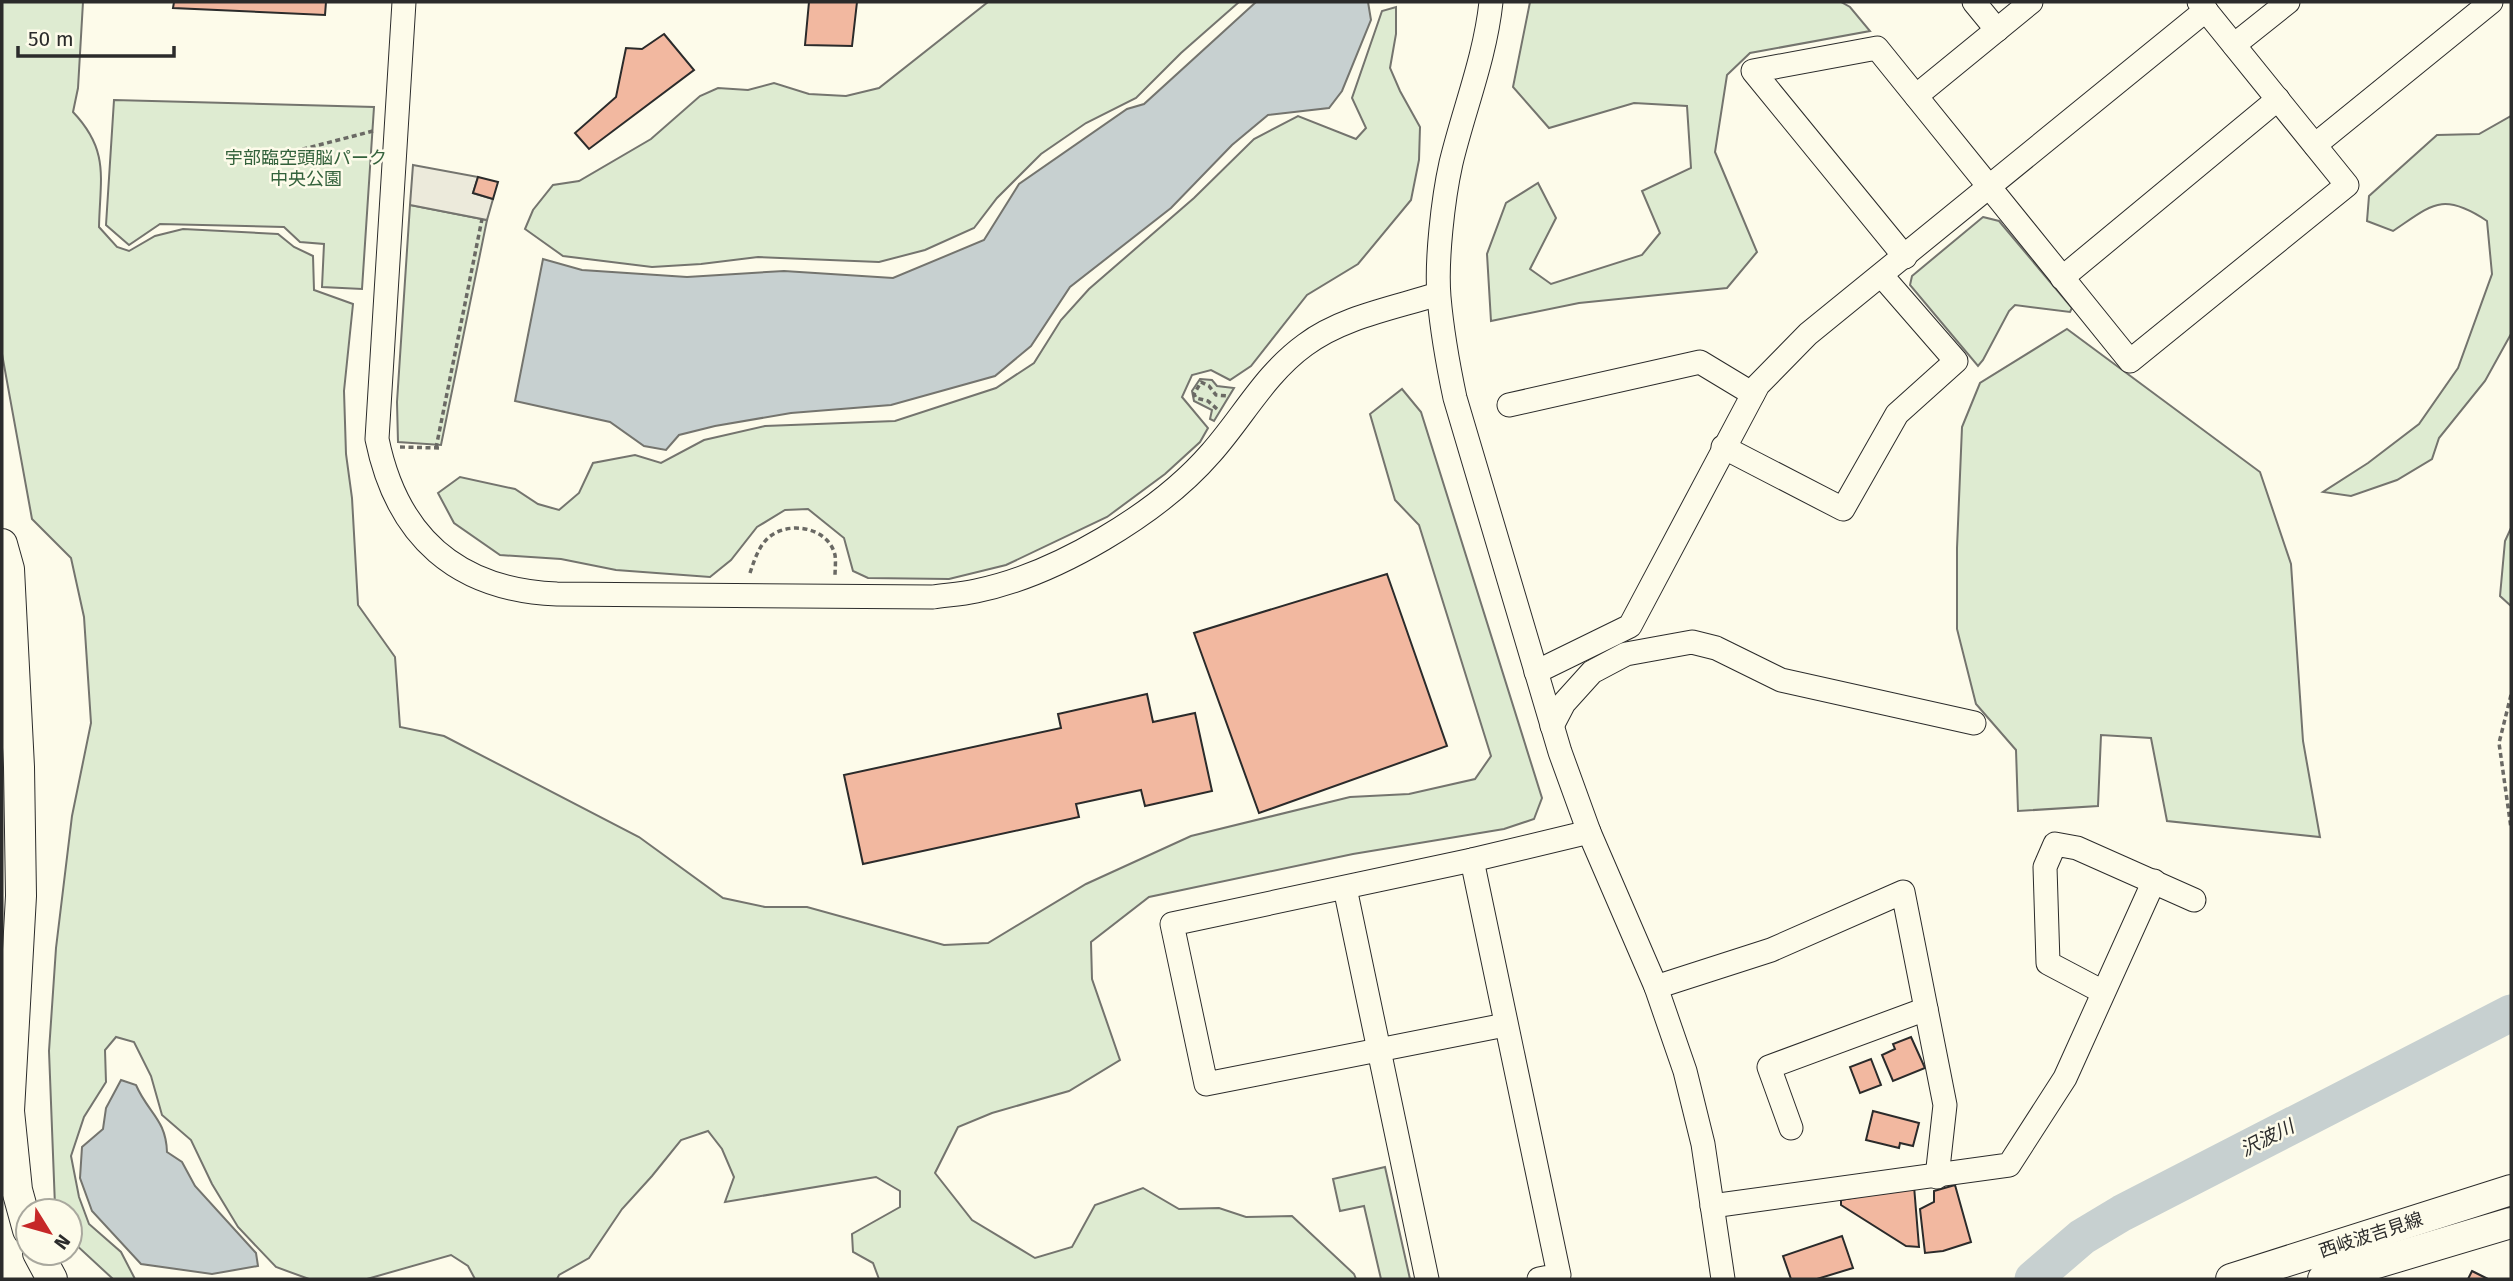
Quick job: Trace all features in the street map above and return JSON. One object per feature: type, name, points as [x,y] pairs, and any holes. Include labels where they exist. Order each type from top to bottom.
[{"type":"main road","points":[[2,544],[9,569],[20,780],[20,908],[9,1111],[19,1197]]},
{"type":"main road","name":"西岐波吉見線","points":[[2231,1279],[2511,1190]]},
{"type":"main road","name":"西岐波吉見線","points":[[2323,1279],[2511,1223]]},
{"type":"street","points":[[404,2],[377,439],[384,471],[393,494],[422,537],[448,561],[472,576],[500,586],[528,593],[557,594],[933,597],[975,592],[1004,584],[1071,556],[1160,502],[1203,462],[1270,376],[1305,345],[1326,331],[1438,294]]},
{"type":"street","points":[[1491,2],[1489,28],[1477,77],[1451,164],[1442,222],[1438,294],[1446,352],[1455,398],[1552,726],[1589,832],[1656,987],[1694,1104],[1723,1279]]},
{"type":"street","points":[[1974,2],[1997,30]]},
{"type":"street","points":[[1916,96],[2031,2]]},
{"type":"street","points":[[2234,45],[2288,2]]},
{"type":"street","points":[[2315,145],[2491,2]]},
{"type":"street","points":[[1536,672],[1630,626],[1758,385],[1808,334],[1882,276],[1989,188],[2202,6],[2347,184],[2130,361],[1989,188],[1877,48],[1753,71],[1905,257]]},
{"type":"street","points":[[2062,278],[2278,99]]},
{"type":"street","points":[[1723,447],[1843,509],[1897,414],[1956,361],[1882,276]]},
{"type":"street","points":[[1509,405],[1700,362],[1753,394]]},
{"type":"street","points":[[1552,726],[1564,703],[1592,672],[1626,654],[1692,642],[1725,652],[1781,680],[1974,723]]},
{"type":"street","points":[[1505,1026],[1206,1084],[1172,924],[1472,860],[1589,832]]},
{"type":"street","points":[[2103,992],[2048,962],[2045,867],[2055,844],[2077,848],[2194,900]]},
{"type":"street","points":[[1472,860],[1559,1275],[1539,1279]]},
{"type":"street","points":[[1712,1206],[2009,1165],[2065,1078],[2154,881]]},
{"type":"street","points":[[1345,888],[1427,1279]]},
{"type":"street","points":[[1656,987],[1771,950],[1903,892],[1945,1105],[1937,1177]]},
{"type":"street","points":[[1791,1128],[1769,1067],[1926,1009]]},
{"type":"path","points":[[253,162],[373,131]]},
{"type":"path","points":[[395,446],[438,448],[482,219]]},
{"type":"path","points":[[1220,415],[1213,404],[1196,398],[1194,394],[1198,386],[1201,382],[1206,383],[1216,395],[1234,395]]},
{"type":"path","points":[[748,582],[754,561],[769,537],[790,528],[803,528],[828,542],[834,552],[835,582]]},
{"type":"path","points":[[2511,695],[2499,743],[2511,828]]},
{"type":"green space","points":[[2,2],[83,2],[78,88],[73,112],[85,126],[98,153],[101,179],[99,227],[117,247],[129,251],[155,236],[183,229],[278,234],[294,247],[313,256],[314,290],[353,304],[344,391],[346,454],[352,498],[358,605],[395,657],[400,727],[444,736],[639,837],[723,898],[765,907],[807,907],[944,945],[988,943],[1086,884],[1191,836],[1350,797],[1409,794],[1475,779],[1491,756],[1419,525],[1395,500],[1370,414],[1402,389],[1421,412],[1542,798],[1534,819],[1504,829],[1353,854],[1149,897],[1091,942],[1092,979],[1120,1060],[1069,1091],[992,1113],[958,1127],[935,1173],[972,1220],[1035,1258],[1072,1247],[1095,1205],[1143,1188],[1179,1209],[1219,1208],[1246,1217],[1292,1216],[1354,1274],[1356,1279],[879,1279],[873,1263],[853,1252],[852,1234],[900,1207],[900,1191],[876,1177],[725,1202],[734,1177],[722,1149],[708,1131],[681,1140],[622,1209],[589,1258],[559,1275],[557,1279],[475,1279],[468,1266],[451,1255],[367,1279],[309,1279],[276,1267],[238,1227],[212,1184],[191,1140],[162,1115],[151,1076],[134,1042],[116,1037],[105,1050],[106,1082],[84,1117],[71,1156],[79,1197],[55,1197],[49,1051],[56,948],[72,816],[91,723],[84,617],[71,558],[32,519],[2,354]]},
{"type":"green space","points":[[988,2],[1239,2],[1181,53],[1136,98],[1086,123],[1041,154],[997,198],[974,228],[925,250],[879,262],[758,257],[652,267],[563,256],[525,229],[533,210],[553,185],[579,181],[651,139],[700,96],[718,88],[748,90],[774,83],[809,94],[846,96],[879,88]]},
{"type":"green space","points":[[1530,2],[1841,2],[1850,7],[1870,31],[1750,53],[1727,75],[1715,152],[1757,252],[1727,288],[1579,303],[1491,321],[1487,254],[1506,203],[1538,183],[1556,218],[1530,269],[1551,284],[1642,255],[1660,233],[1642,191],[1691,168],[1687,106],[1634,103],[1549,128],[1513,87]]},
{"type":"green space","points":[[1396,7],[1396,34],[1390,68],[1420,127],[1419,160],[1411,200],[1358,264],[1307,295],[1251,366],[1230,380],[1211,370],[1192,375],[1182,397],[1208,428],[1200,442],[1165,474],[1107,517],[1006,565],[949,579],[868,578],[853,571],[844,538],[808,509],[785,510],[757,527],[731,560],[710,577],[616,570],[561,559],[500,555],[454,523],[438,493],[460,477],[515,489],[538,504],[559,510],[579,493],[593,463],[635,455],[661,463],[704,440],[765,426],[895,421],[996,388],[1034,363],[1061,320],[1089,289],[1194,198],[1254,139],[1298,116],[1356,139],[1366,128],[1352,98],[1382,11]]},
{"type":"green space","name":"宇部臨空頭脳パーク 中央公園","points":[[114,100],[374,107],[362,289],[322,287],[324,244],[300,242],[284,227],[160,224],[129,245],[106,225]]},
{"type":"green space","points":[[2511,116],[2511,334],[2485,381],[2439,438],[2432,459],[2397,480],[2351,496],[2323,492],[2368,463],[2419,424],[2458,368],[2492,274],[2487,221],[2459,206],[2438,205],[2428,208],[2393,231],[2367,221],[2369,196],[2437,135],[2479,134]]},
{"type":"green space","points":[[410,205],[487,220],[441,445],[398,442],[397,402]]},
{"type":"green space","points":[[1983,217],[1999,221],[2072,308],[2070,312],[2015,305],[1978,366],[1910,285],[1912,276]]},
{"type":"green space","points":[[2067,329],[2260,472],[2291,564],[2303,741],[2320,837],[2167,821],[2151,738],[2101,735],[2098,806],[2018,811],[2016,750],[1976,704],[1957,629],[1962,427],[1980,383]]},
{"type":"green space","points":[[1200,379],[1212,380],[1217,386],[1234,388],[1214,421],[1210,419],[1212,410],[1194,401],[1192,391]]},
{"type":"green space","points":[[2511,528],[2511,606],[2500,596],[2505,541]]},
{"type":"green space","points":[[1385,1167],[1410,1279],[1381,1279],[1364,1206],[1340,1211],[1333,1179]]},
{"type":"green space","points":[[84,1210],[89,1224],[121,1252],[135,1279],[113,1279],[84,1252]]},
{"type":"shaded area","points":[[1256,2],[1368,2],[1371,20],[1342,91],[1329,108],[1268,115],[1232,145],[1171,208],[1070,287],[1031,346],[995,376],[891,405],[791,413],[715,426],[679,435],[666,450],[644,446],[610,422],[515,401],[543,259],[582,270],[687,277],[784,271],[893,278],[984,240],[1019,184],[1127,109],[1144,104]]},
{"type":"shaded area","points":[[413,165],[478,177],[473,193],[493,199],[487,220],[410,205]]},
{"type":"shaded area","points":[[121,1080],[136,1085],[160,1124],[167,1152],[182,1162],[195,1186],[256,1253],[258,1266],[212,1274],[141,1264],[92,1211],[80,1178],[82,1147],[103,1129],[106,1108]]},
{"type":"building","points":[[174,2],[326,2],[325,15],[173,8]]},
{"type":"building","points":[[809,2],[857,2],[852,46],[805,45]]},
{"type":"building","points":[[664,34],[694,70],[589,149],[575,133],[616,97],[626,48],[642,49]]},
{"type":"building","points":[[478,177],[498,182],[493,199],[473,193]]},
{"type":"building","points":[[1387,574],[1447,746],[1259,813],[1194,633]]},
{"type":"building","points":[[1147,694],[1153,722],[1195,713],[1212,791],[1145,806],[1141,790],[1076,804],[1079,817],[863,864],[844,775],[1061,728],[1058,714]]},
{"type":"building","points":[[1911,1037],[1925,1068],[1893,1081],[1882,1055],[1895,1049],[1893,1044]]},
{"type":"building","points":[[1871,1059],[1881,1085],[1860,1093],[1850,1067]]},
{"type":"building","points":[[1873,1111],[1919,1123],[1913,1146],[1900,1143],[1899,1148],[1866,1140]]},
{"type":"building","points":[[1955,1185],[1971,1242],[1943,1251],[1925,1253],[1920,1209],[1934,1202],[1934,1191]]},
{"type":"building","points":[[1914,1186],[1919,1247],[1906,1246],[1841,1205],[1841,1200]]},
{"type":"building","points":[[1842,1236],[1853,1268],[1817,1279],[1791,1279],[1783,1256]]},
{"type":"building","points":[[2472,1271],[2488,1279],[2468,1279]]},
{"type":"waterway","name":"沢波川","points":[[2033,1279],[2082,1237],[2122,1213],[2511,1013]]}]
